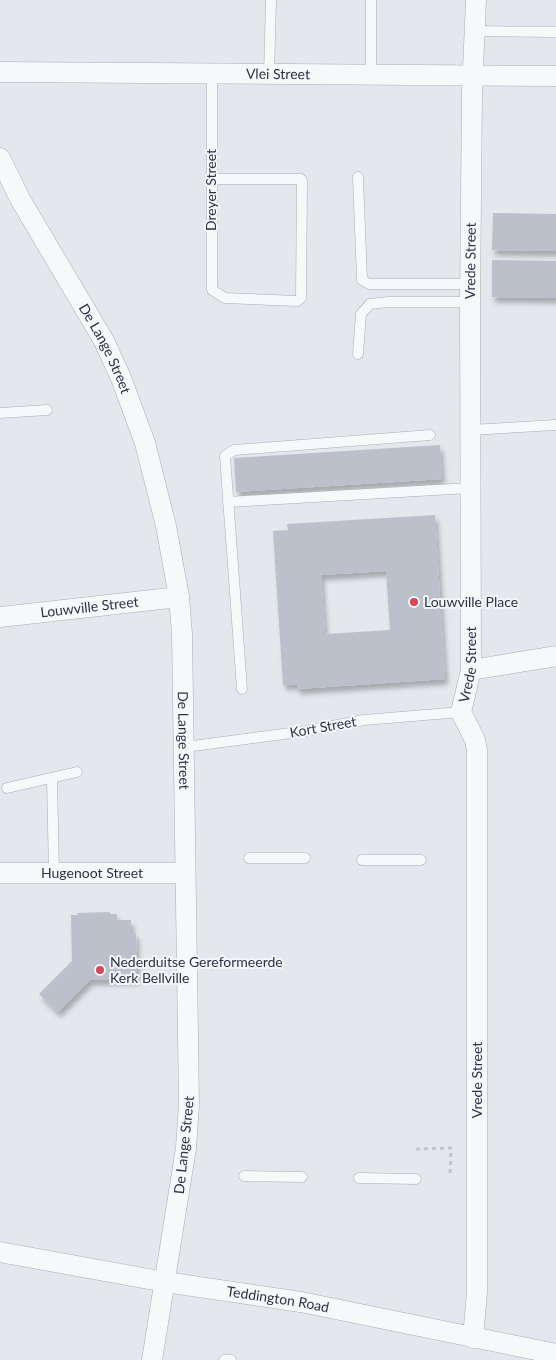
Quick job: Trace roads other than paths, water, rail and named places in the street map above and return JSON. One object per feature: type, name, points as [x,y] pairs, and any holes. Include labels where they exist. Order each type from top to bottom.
[{"type":"street","name":"Vrede Street","points":[[472,1338],[477,1292],[478,751],[475,740],[461,712],[471,670],[470,293],[472,77],[476,0]]},
{"type":"street","name":"Vlei Street","points":[[0,72],[472,77],[556,76]]},
{"type":"street","name":"De Lange Street","points":[[0,158],[20,199],[104,341],[131,402],[145,443],[166,526],[179,597],[185,747],[188,1125],[152,1360]]},
{"type":"street","name":"Louwville Street","points":[[0,617],[179,597]]},
{"type":"street","points":[[471,670],[556,656]]},
{"type":"street","name":"Hugenoot Street","points":[[0,873],[185,873]]},
{"type":"street","name":"Teddington Road","points":[[0,1252],[165,1282],[301,1302],[556,1354]]},
{"type":"lane","points":[[269,75],[272,0]]},
{"type":"lane","points":[[371,76],[372,0]]},
{"type":"lane","points":[[474,31],[556,32]]},
{"type":"lane","name":"Dreyer Street","points":[[210,179],[298,178],[302,181],[302,297],[297,301],[225,298],[215,294],[212,290],[210,179],[212,75]]},
{"type":"lane","points":[[358,176],[360,277],[362,280],[369,284],[470,293]]},
{"type":"lane","points":[[358,354],[361,314],[370,304],[470,293]]},
{"type":"lane","points":[[0,413],[47,410]]},
{"type":"lane","points":[[470,430],[556,425]]},
{"type":"lane","points":[[242,689],[224,462],[228,452],[430,435]]},
{"type":"lane","points":[[228,502],[470,488]]},
{"type":"lane","name":"Kort Street","points":[[185,747],[306,731],[364,720],[461,712]]},
{"type":"lane","points":[[7,788],[77,772]]},
{"type":"lane","points":[[52,778],[54,873]]},
{"type":"lane","points":[[249,858],[305,858]]},
{"type":"lane","points":[[362,860],[421,860]]},
{"type":"lane","points":[[244,1176],[302,1177]]},
{"type":"lane","points":[[359,1178],[416,1179]]},
{"type":"lane","points":[[224,1360],[231,1360]]},
{"type":"place","name":"Louwville Place","points":[[414,602]]},
{"type":"place","name":"Nederduitse Gereformeerde Kerk Bellville","points":[[100,970]]}]
